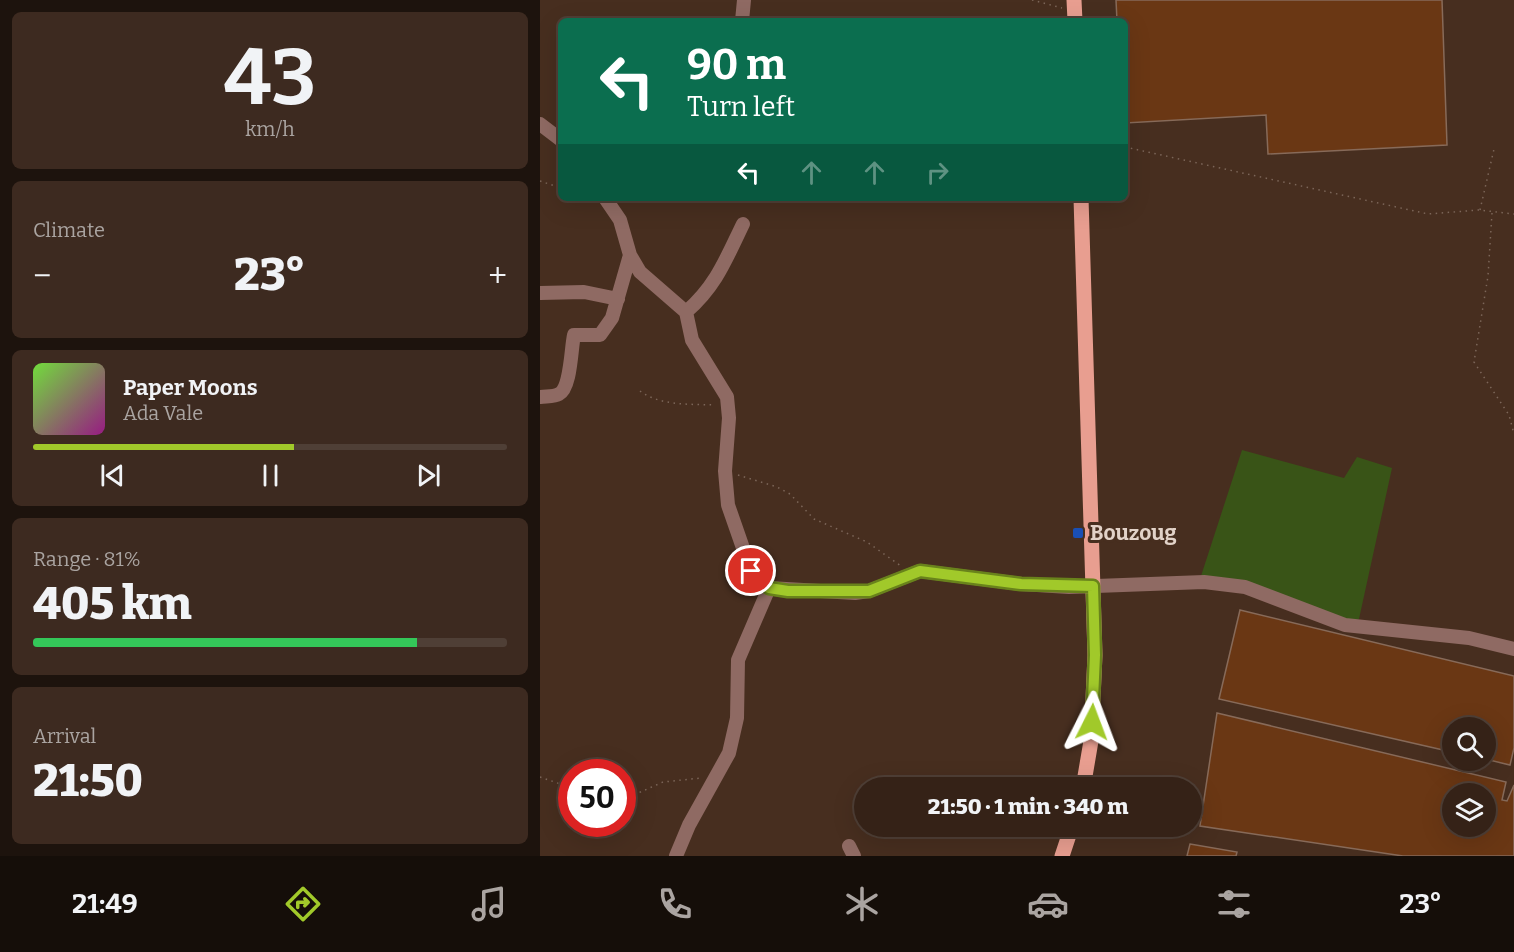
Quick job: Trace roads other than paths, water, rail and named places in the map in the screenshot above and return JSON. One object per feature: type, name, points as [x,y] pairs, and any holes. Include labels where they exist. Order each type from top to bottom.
[{"type":"main road","points":[[1081,201],[1093,586],[1094,703],[1084,777]]},
{"type":"main road","points":[[1062,856],[1068,837]]},
{"type":"street","points":[[742,18],[744,0]]},
{"type":"street","points":[[540,124],[558,138]]},
{"type":"street","points":[[607,201],[620,220],[630,255],[650,283],[686,312],[692,340],[721,385],[727,405],[725,471],[728,505],[751,571],[769,588],[855,593],[869,591],[920,571],[1021,584],[1093,586],[1204,582],[1240,586],[1345,625],[1469,638],[1514,650]]},
{"type":"street","points":[[686,312],[705,295],[717,280],[743,224]]},
{"type":"street","points":[[540,397],[561,393],[570,367],[574,335],[601,334],[610,323],[630,255]]},
{"type":"street","points":[[540,293],[584,291],[618,299]]},
{"type":"street","points":[[676,856],[689,825],[729,753],[737,718],[738,660],[769,588]]},
{"type":"place","name":"Bouzoug","points":[[1078,533]]}]
